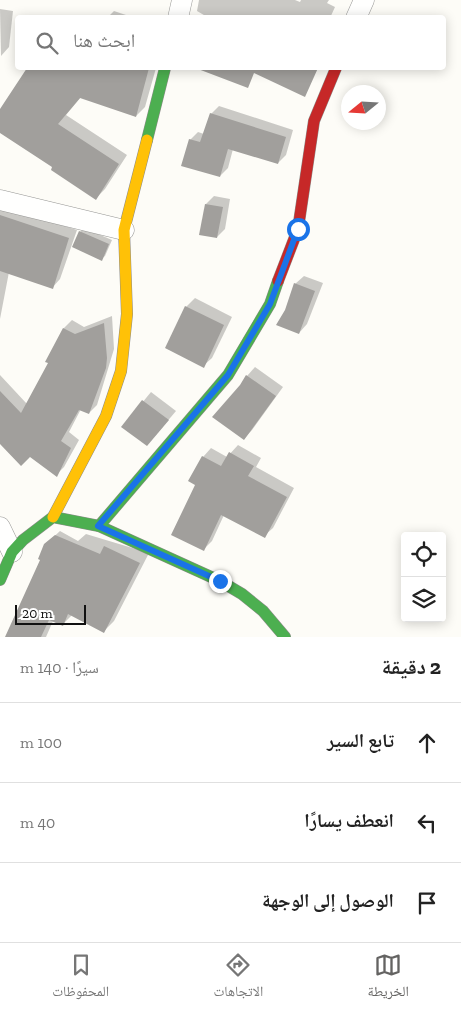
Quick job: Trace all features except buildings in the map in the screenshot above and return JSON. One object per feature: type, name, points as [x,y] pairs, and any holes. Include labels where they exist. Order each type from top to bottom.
[{"type":"street","points":[[179,15],[182,0]]},
{"type":"street","points":[[357,15],[364,0]]},
{"type":"street","points":[[0,580],[12,552],[23,540],[53,517],[106,416],[122,371],[127,314],[124,230],[164,70]]},
{"type":"street","points":[[98,526],[228,375],[270,304],[298,229],[314,121],[335,70]]},
{"type":"street","points":[[0,200],[124,230]]},
{"type":"street","points":[[53,517],[98,526],[220,581],[242,594],[263,612],[285,637]]},
{"type":"street","points":[[0,527],[12,552]]},
{"type":"traffic: fast","points":[[147,140],[164,70]]},
{"type":"traffic: fast","points":[[99,526],[228,375],[270,304],[278,281]]},
{"type":"traffic: fast","points":[[0,580],[12,552],[23,540],[53,517],[99,526],[220,581],[242,594],[263,611],[285,637]]},
{"type":"traffic: slow","points":[[53,517],[106,416],[121,371],[127,314],[124,230],[147,140]]},
{"type":"traffic: jam","points":[[278,281],[298,229],[314,121],[335,70]]},
{"type":"route","points":[[220,581],[98,526],[228,375],[270,304],[298,229]]}]
